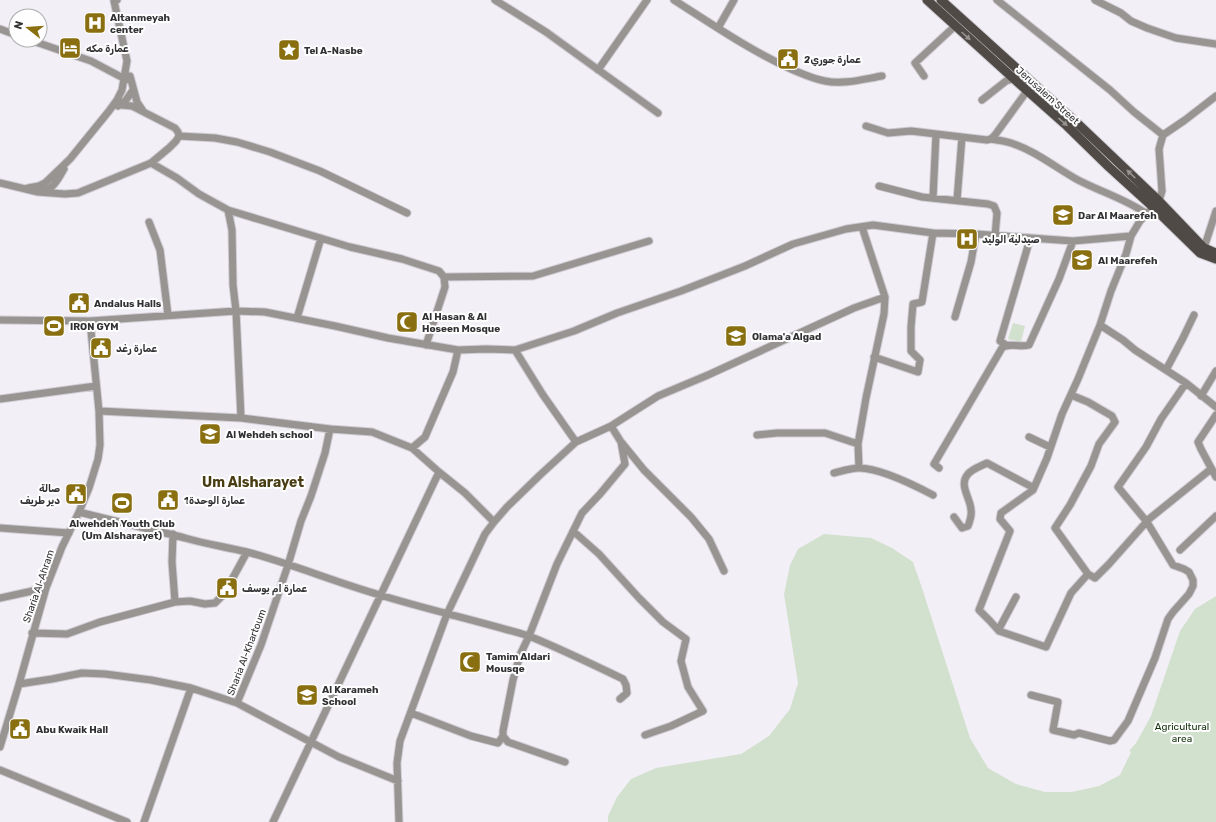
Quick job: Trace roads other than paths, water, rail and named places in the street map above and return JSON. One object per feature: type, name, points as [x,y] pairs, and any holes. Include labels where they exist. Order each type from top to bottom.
[{"type":"main road","name":"Jerusalem Street","points":[[927,0],[1067,126],[1153,207]]},
{"type":"main road","name":"Jerusalem Street","points":[[941,0],[1078,123],[1153,207]]},
{"type":"main road","points":[[1153,207],[1204,248],[1216,252]]},
{"type":"main road","points":[[1153,207],[1200,253],[1216,259]]},
{"type":"street","points":[[115,0],[128,61],[128,79],[137,102],[143,111]]},
{"type":"street","points":[[495,0],[546,32],[658,112]]},
{"type":"street","points":[[598,70],[647,0]]},
{"type":"street","points":[[674,0],[750,49],[812,78],[826,82],[853,82],[882,76]]},
{"type":"street","points":[[718,28],[734,0]]},
{"type":"street","points":[[997,0],[1024,20],[1163,135]]},
{"type":"street","points":[[1095,0],[1131,21],[1147,28],[1176,38],[1216,44]]},
{"type":"street","points":[[924,76],[915,63],[955,26]]},
{"type":"street","points":[[48,46],[91,61],[128,79]]},
{"type":"street","points":[[982,100],[1006,81],[1013,79],[1020,71]]},
{"type":"street","points":[[41,192],[48,190],[54,184],[70,159],[110,111],[128,79]]},
{"type":"street","points":[[122,90],[124,102]]},
{"type":"street","points":[[110,111],[124,102],[133,90]]},
{"type":"street","points":[[990,139],[995,135],[1027,91]]},
{"type":"street","points":[[1088,574],[1071,594],[1046,647],[998,631],[979,610],[1010,531],[1000,519],[1000,515],[1034,488],[1062,414],[1100,325],[1131,236],[1140,221],[1153,207],[1162,191],[1159,149],[1163,135],[1216,96]]},
{"type":"street","points":[[124,102],[175,128],[179,136]]},
{"type":"street","points":[[866,126],[888,133],[911,131],[962,138],[990,139],[1010,142],[1045,159],[1078,180],[1104,192],[1126,201],[1153,207]]},
{"type":"street","points":[[932,198],[936,134]]},
{"type":"street","points":[[0,184],[41,192],[65,194],[78,193],[151,163],[169,148],[179,136]]},
{"type":"street","points":[[179,136],[216,138],[237,142],[270,152],[320,171],[407,213]]},
{"type":"street","points":[[957,200],[962,138]]},
{"type":"street","points":[[23,189],[44,183],[70,159]]},
{"type":"street","points":[[151,163],[177,178],[199,194],[228,210],[350,247],[402,259],[439,271],[444,277],[444,287],[426,345]]},
{"type":"street","points":[[54,184],[59,191],[65,194]]},
{"type":"street","points":[[879,186],[922,197],[957,200],[994,206],[997,213],[995,236]]},
{"type":"street","points":[[228,210],[232,230],[233,285],[236,311],[241,418]]},
{"type":"street","points":[[1204,248],[1216,211]]},
{"type":"street","points":[[149,222],[160,250],[168,316]]},
{"type":"street","points":[[0,320],[90,321],[236,311],[265,312],[388,338],[458,350],[515,350],[574,331],[617,313],[681,292],[794,244],[846,229],[873,225],[933,233],[976,234],[1073,241],[1131,236]]},
{"type":"street","points":[[859,468],[858,444],[874,357],[884,314],[885,297],[862,227]]},
{"type":"street","points":[[874,357],[918,372],[920,360],[911,351],[913,304],[922,302],[933,233]]},
{"type":"street","points":[[955,317],[971,262],[976,234]]},
{"type":"street","points":[[297,318],[321,238]]},
{"type":"street","points":[[1030,239],[1000,341],[1006,345],[1023,347],[1029,345],[1059,279],[1073,241]]},
{"type":"street","points":[[444,277],[533,276],[649,241]]},
{"type":"street","points":[[400,822],[397,762],[400,741],[447,614],[485,534],[494,522],[540,475],[576,442],[611,426],[658,396],[708,375],[854,308],[885,297]]},
{"type":"street","points":[[1166,370],[1194,315]]},
{"type":"street","name":"Sharia Al-Ahram","points":[[0,747],[46,588],[62,547],[89,488],[98,459],[100,445],[99,411],[90,321]]},
{"type":"street","points":[[1100,325],[1186,383],[1216,408]]},
{"type":"street","points":[[939,468],[934,464],[1002,348],[1006,345]]},
{"type":"street","points":[[412,448],[425,437],[453,372],[458,350]]},
{"type":"street","points":[[515,350],[576,442]]},
{"type":"street","points":[[1201,396],[1216,371]]},
{"type":"street","points":[[1031,695],[1058,702],[1053,730],[1074,735],[1079,733],[1110,741],[1114,740],[1128,721],[1155,658],[1168,620],[1189,594],[1193,586],[1193,580],[1189,572],[1173,565],[1147,522],[1118,487],[1146,447],[1161,419],[1186,383]]},
{"type":"street","points":[[0,399],[96,386]]},
{"type":"street","points":[[1071,395],[1088,402],[1112,416],[1115,422],[1099,444],[1087,473],[1070,505],[1055,528],[1088,574],[1095,578],[1147,522],[1211,469]]},
{"type":"street","points":[[99,411],[241,418],[330,429],[372,432],[412,448],[465,493],[494,522]]},
{"type":"street","points":[[1216,415],[1198,442],[1216,477]]},
{"type":"street","points":[[611,426],[621,442],[644,470],[688,514],[709,539],[724,571]]},
{"type":"street","name":"Sharia Al-Khartoum","points":[[19,684],[82,673],[105,674],[151,680],[191,688],[237,703],[288,565],[301,521],[325,453],[330,429]]},
{"type":"street","points":[[757,435],[777,433],[825,433],[858,444]]},
{"type":"street","points":[[1029,437],[1050,446]]},
{"type":"street","points":[[411,713],[471,736],[498,743],[503,736],[504,722],[512,680],[520,655],[557,564],[582,513],[625,464],[621,442]]},
{"type":"street","points":[[954,517],[962,528],[968,526],[972,510],[964,486],[964,480],[968,474],[987,463],[1034,488]]},
{"type":"street","points":[[834,473],[859,468],[880,472],[911,483],[933,495]]},
{"type":"street","points":[[273,822],[382,596],[439,472]]},
{"type":"street","points":[[79,512],[120,523],[247,552],[382,596],[529,636],[556,647],[623,679],[626,685],[627,693],[620,699]]},
{"type":"street","points":[[1180,550],[1216,516]]},
{"type":"street","points":[[0,528],[69,533]]},
{"type":"street","points":[[573,531],[599,554],[638,598],[663,622],[686,639],[682,661],[688,687],[703,711],[671,726],[645,735]]},
{"type":"street","points":[[173,534],[172,562],[176,602]]},
{"type":"street","points":[[32,633],[67,634],[100,622],[176,602],[190,601],[205,604],[215,603],[224,594],[247,552]]},
{"type":"street","points":[[0,598],[46,588]]},
{"type":"street","points":[[998,631],[1016,597]]},
{"type":"street","points":[[144,822],[191,688]]},
{"type":"street","points":[[237,703],[339,757],[398,781]]},
{"type":"street","points":[[503,736],[505,740],[511,744],[565,762]]},
{"type":"street","points":[[0,770],[128,822]]},
{"type":"place","name":"Altanmeyah center","points":[[95,23]]},
{"type":"place","name":"عمارة مكه","points":[[70,48]]},
{"type":"place","name":"Tel A-Nasbe","points":[[289,50]]},
{"type":"place","name":"عمارة جوري2","points":[[788,59]]},
{"type":"place","name":"Dar Al Maarefeh","points":[[1063,215]]},
{"type":"place","name":"صيدلية الوليد","points":[[967,239]]},
{"type":"place","name":"Al Maarefeh","points":[[1082,260]]},
{"type":"place","name":"Andalus Halls","points":[[79,303]]},
{"type":"place","name":"Al Hasan & Al Hoseen Mosque","points":[[407,322]]},
{"type":"place","name":"IRON GYM","points":[[54,326]]},
{"type":"place","name":"Olama'a Algad","points":[[736,336]]},
{"type":"place","name":"عمارة رغد","points":[[101,348]]},
{"type":"place","name":"Al Wehdeh school","points":[[210,434]]},
{"type":"place","name":"صالة دير طريف","points":[[76,494]]},
{"type":"place","name":"عمارة الوحدة1","points":[[168,500]]},
{"type":"place","name":"Alwehdeh Youth Club (Um Alsharayet)","points":[[122,503]]},
{"type":"place","name":"عمارة ام يوسف","points":[[227,588]]},
{"type":"place","name":"Tamim Aldari Mousqe","points":[[470,662]]},
{"type":"place","name":"Al Karameh School","points":[[307,695]]},
{"type":"place","name":"Abu Kwaik Hall","points":[[20,729]]},
{"type":"district","name":"Um Alsharayet","points":[[253,482]]},
{"type":"park label","name":"Agricultural area","points":[[1182,732]]}]
